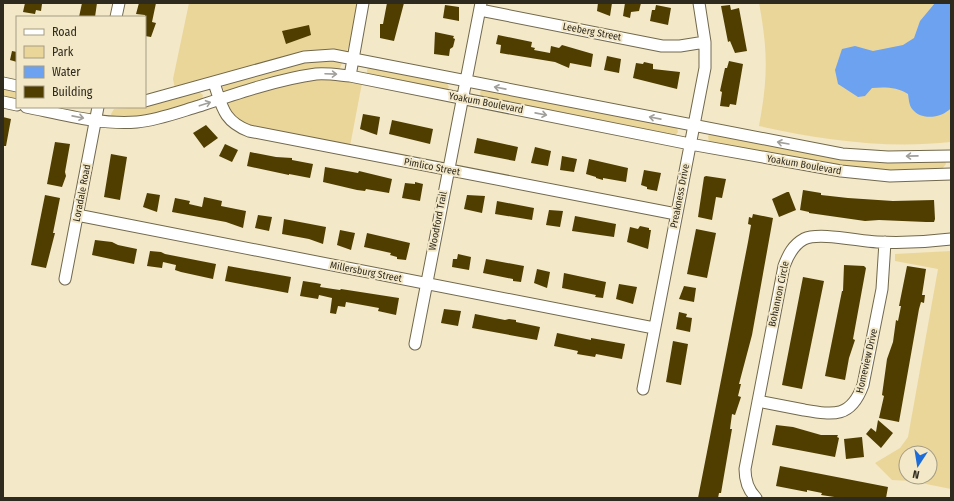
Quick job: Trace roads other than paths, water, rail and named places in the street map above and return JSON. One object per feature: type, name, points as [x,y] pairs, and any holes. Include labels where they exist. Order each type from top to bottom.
[{"type":"street","points":[[116,16],[118,3]]},
{"type":"street","points":[[350,76],[364,3]]},
{"type":"street","name":"Preakness Drive","points":[[642,389],[705,68],[705,42],[698,3]]},
{"type":"street","name":"Leeberg Street","points":[[481,7],[662,46],[680,46],[705,42]]},
{"type":"street","name":"Woodford Trail","points":[[415,344],[481,7]]},
{"type":"street","name":"Yoakum Boulevard","points":[[146,101],[304,57],[333,55],[842,154],[888,157],[951,156]]},
{"type":"street","name":"Yoakum Boulevard","points":[[31,108],[116,123],[138,122],[175,114],[220,99],[316,74],[350,76],[690,144],[866,175],[951,174]]},
{"type":"street","name":"Pimlico Street","points":[[214,83],[226,115],[232,123],[249,131],[676,214]]},
{"type":"street","points":[[3,84],[16,86]]},
{"type":"street","points":[[3,102],[16,105]]},
{"type":"street","name":"Loradale Road","points":[[65,279],[98,108]]},
{"type":"street","name":"Millersburg Street","points":[[77,216],[654,328]]},
{"type":"street","name":"Bohannon Circle","points":[[756,498],[750,492],[747,485],[745,469],[784,266],[790,251],[797,243],[804,239],[816,236],[885,242],[951,239]]},
{"type":"street","name":"Homeview Drive","points":[[758,401],[835,414],[849,408],[858,400],[863,385],[882,289],[885,242]]},
{"type":"water","points":[[935,3],[951,3],[951,108],[948,111],[933,117],[923,116],[911,108],[908,94],[900,90],[872,88],[865,96],[858,97],[838,84],[835,70],[842,49],[855,46],[873,51],[903,45],[914,38],[920,21]]}]
